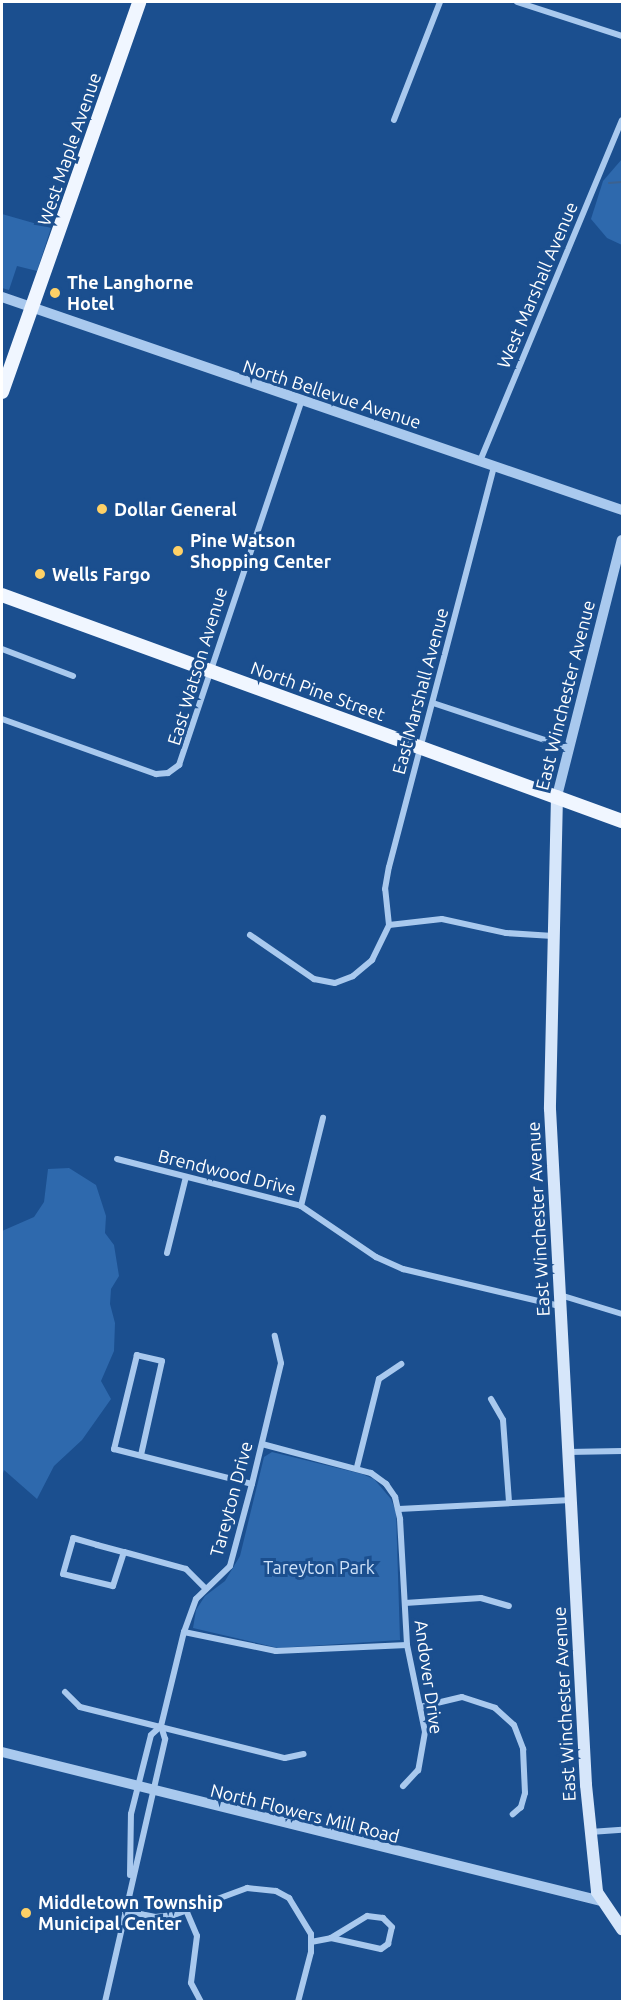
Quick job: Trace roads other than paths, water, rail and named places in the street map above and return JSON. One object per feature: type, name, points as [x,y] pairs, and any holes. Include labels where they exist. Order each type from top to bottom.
[{"type":"main road","name":"West Maple Avenue","points":[[2,392],[139,2]]},
{"type":"main road","name":"North Pine Street","points":[[2,595],[622,821]]},
{"type":"main road","name":"East Winchester Avenue","points":[[557,796],[550,1109],[589,1832],[601,1901]]},
{"type":"main road","points":[[601,1901],[622,1929]]},
{"type":"street","points":[[394,120],[440,2]]},
{"type":"street","points":[[517,2],[622,36]]},
{"type":"street","name":"West Marshall Avenue","points":[[480,461],[622,120]]},
{"type":"street","name":"North Bellevue Avenue","points":[[2,297],[622,510]]},
{"type":"street","name":"East Watson Avenue","points":[[2,719],[151,772],[175,770],[183,758],[209,670],[302,400]]},
{"type":"street","name":"East Marshall Avenue","points":[[389,925],[385,889],[494,466]]},
{"type":"street","name":"East Winchester Avenue","points":[[557,796],[622,540]]},
{"type":"street","points":[[2,649],[73,676]]},
{"type":"street","points":[[433,703],[569,748]]},
{"type":"street","points":[[250,935],[314,979],[335,983],[353,976],[372,960],[389,925],[442,920],[507,933],[554,936]]},
{"type":"street","points":[[301,1206],[323,1118]]},
{"type":"street","name":"Brendwood Drive","points":[[117,1159],[301,1206],[376,1257],[403,1269],[622,1314]]},
{"type":"street","points":[[167,1254],[186,1177]]},
{"type":"street","name":"Tareyton Drive","points":[[130,1885],[165,1739],[161,1726],[184,1632],[191,1609],[206,1589],[230,1566],[252,1484],[281,1363],[275,1336]]},
{"type":"street","points":[[141,1455],[162,1361],[137,1355],[114,1449],[252,1484]]},
{"type":"street","points":[[357,1467],[379,1380],[401,1364]]},
{"type":"street","points":[[491,1399],[503,1420],[509,1502]]},
{"type":"street","name":"Andover Drive","points":[[262,1444],[357,1467],[386,1484],[399,1509],[407,1645],[425,1732],[420,1763],[412,1779],[403,1786]]},
{"type":"street","points":[[568,1452],[622,1451]]},
{"type":"street","points":[[399,1509],[571,1500]]},
{"type":"street","points":[[124,1552],[113,1586],[63,1574],[73,1538],[186,1569],[206,1589]]},
{"type":"street","points":[[405,1603],[481,1598],[509,1606]]},
{"type":"street","points":[[184,1632],[276,1651],[407,1645]]},
{"type":"street","points":[[65,1692],[80,1707],[285,1758],[304,1754]]},
{"type":"street","points":[[420,1707],[446,1698],[462,1697],[495,1708],[509,1718],[522,1741],[525,1780],[524,1801],[513,1814]]},
{"type":"street","name":"Tareyton Drive","points":[[130,1885],[129,1829],[151,1735],[161,1726]]},
{"type":"street","name":"North Flowers Mill Road","points":[[2,1752],[137,1788],[601,1901]]},
{"type":"street","points":[[589,1832],[622,1830]]},
{"type":"street","points":[[105,2001],[130,1885]]},
{"type":"street","points":[[125,1911],[155,1917],[186,1910],[247,1888],[276,1891],[301,1914],[311,1942],[298,2001]]},
{"type":"street","points":[[186,1910],[197,1936],[191,1983],[201,2001]]},
{"type":"street","points":[[311,1942],[331,1938],[367,1916],[382,1918],[392,1927],[388,1944],[381,1949],[331,1938]]},
{"type":"waterway","points":[[609,183],[622,182]]},
{"type":"place","name":"The Langhorne Hotel","points":[[55,293]]},
{"type":"place","name":"Dollar General","points":[[102,509]]},
{"type":"place","name":"Pine Watson Shopping Center","points":[[178,551]]},
{"type":"place","name":"Wells Fargo","points":[[40,574]]},
{"type":"place","name":"Middletown Township Municipal Center","points":[[26,1913]]},
{"type":"park label","name":"Tareyton Park","points":[[319,1567]]}]
